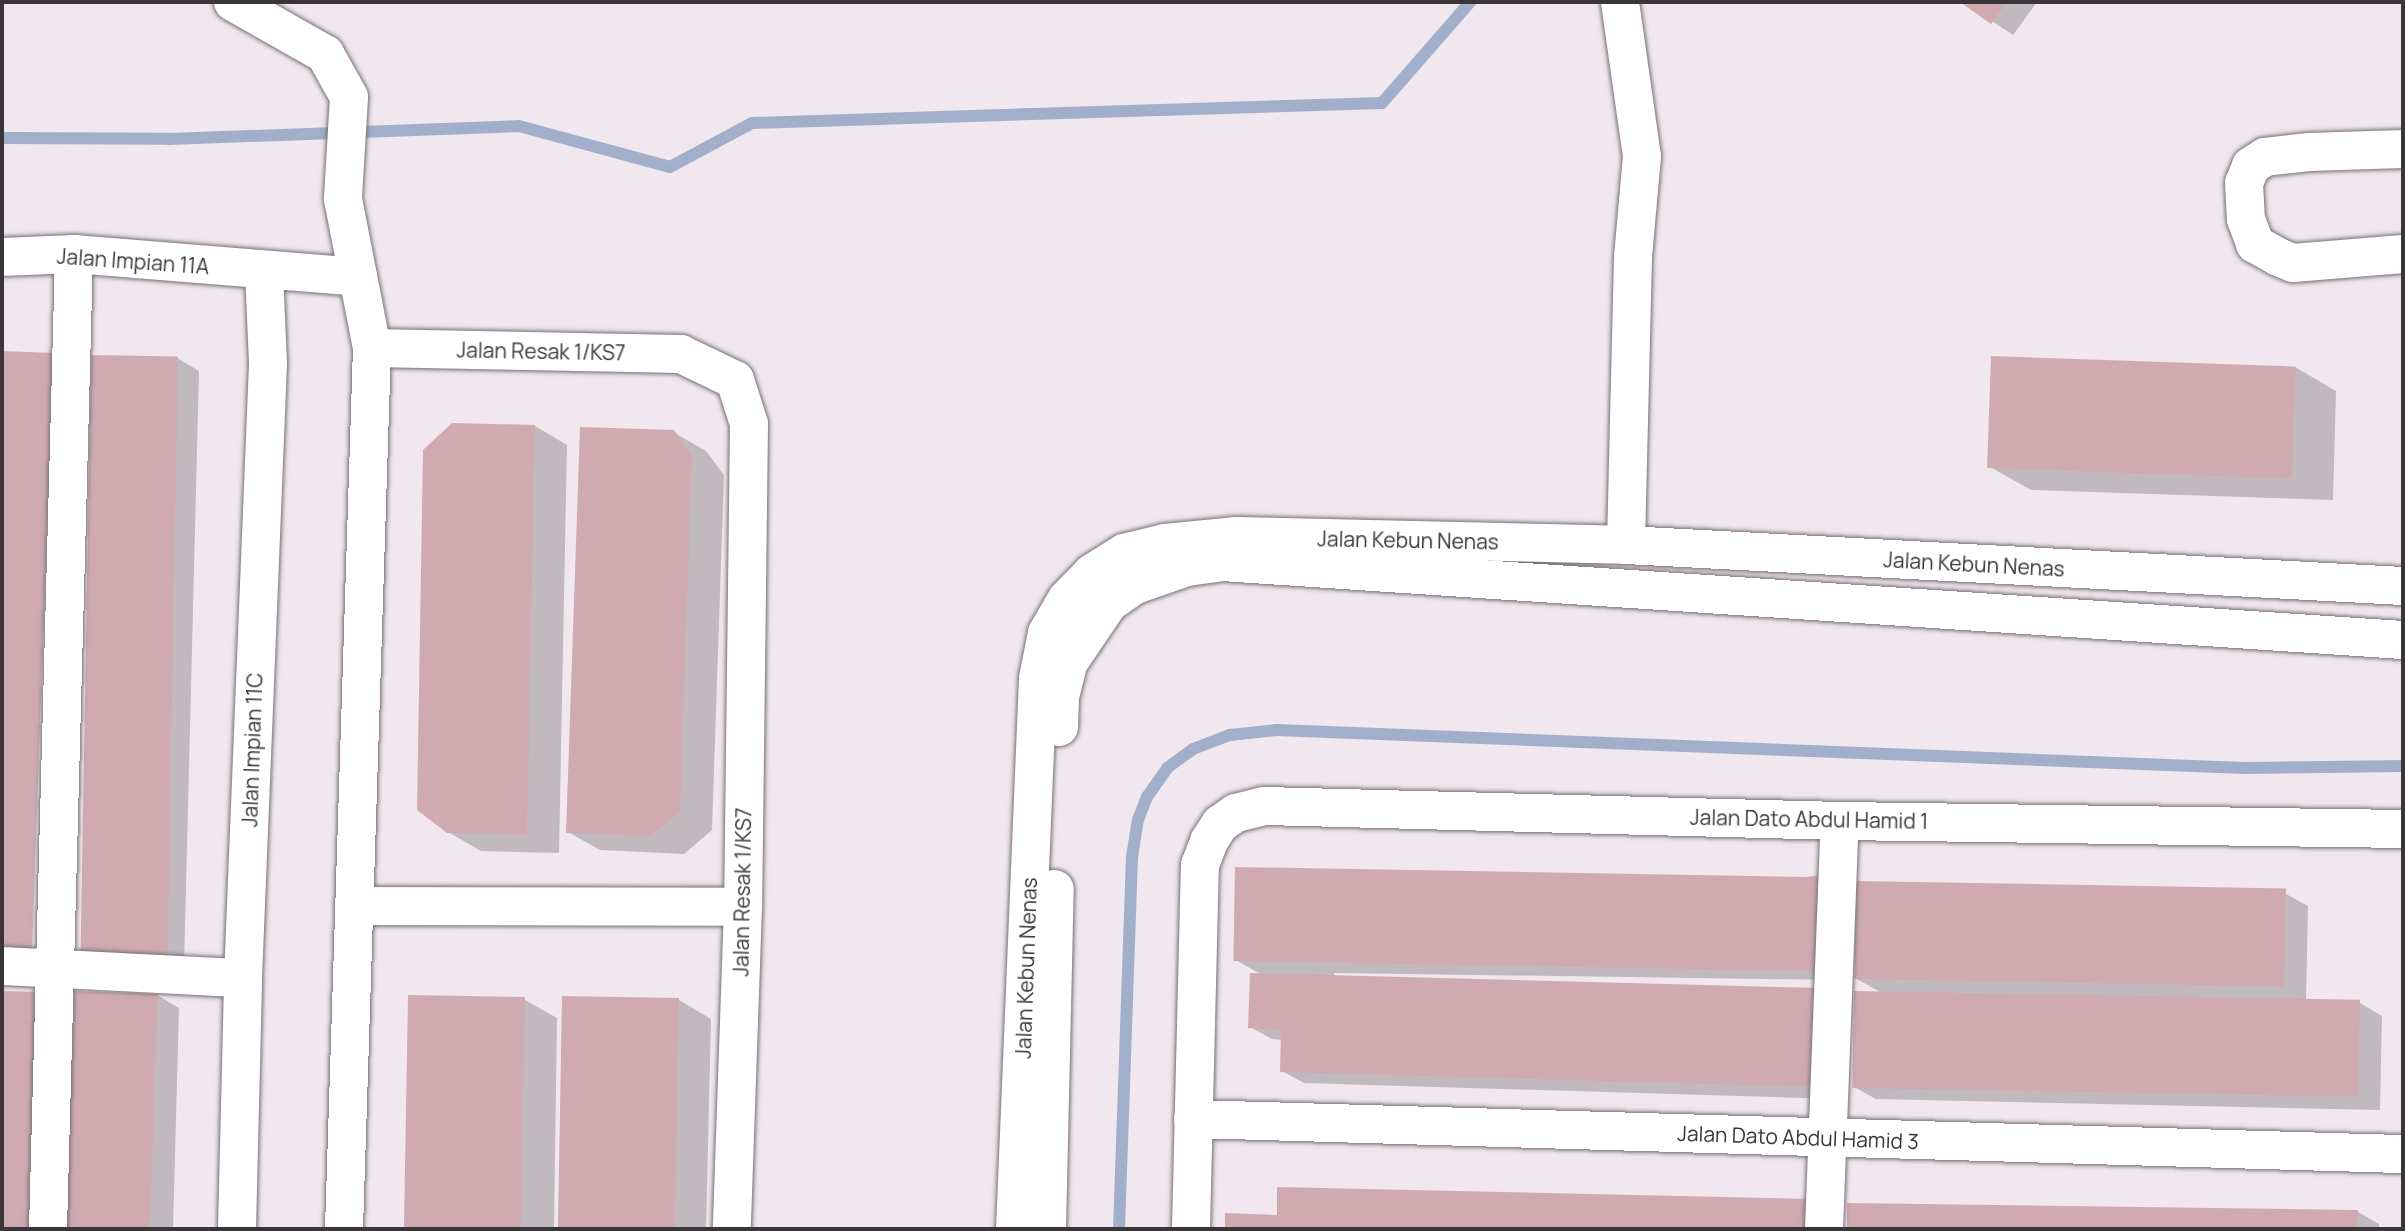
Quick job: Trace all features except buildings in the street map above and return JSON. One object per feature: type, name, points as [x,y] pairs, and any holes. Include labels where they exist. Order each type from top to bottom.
[{"type":"street","points":[[233,2],[325,54],[349,97],[343,199],[372,348],[344,1229]]},
{"type":"street","points":[[1619,2],[1642,156],[1633,257],[1626,545]]},
{"type":"street","points":[[2403,149],[2309,152],[2265,157],[2251,166],[2244,183],[2245,219],[2255,244],[2278,257],[2293,263],[2403,254]]},
{"type":"street","points":[[48,1229],[74,254]]},
{"type":"street","name":"Jalan Impian 11A","points":[[2,257],[74,254],[358,277]]},
{"type":"street","name":"Jalan Impian 11C","points":[[237,1229],[243,978],[268,363],[264,270]]},
{"type":"street","name":"Jalan Resak 1/KS7","points":[[372,348],[681,354],[735,380],[749,424],[743,907],[732,1229]]},
{"type":"street","name":"Jalan Kebun Nenas","points":[[1015,1229],[1038,678],[1047,634],[1068,599],[1092,573],[1124,553],[1165,543],[1235,536],[1626,545],[2403,586]]},
{"type":"street","points":[[1580,545],[1580,586]]},
{"type":"street","name":"Jalan Kebun Nenas","points":[[1046,1229],[1060,697],[1069,662],[1109,603],[1135,585],[1187,567],[1222,562],[2403,640]]},
{"type":"street","name":"Jalan Dato Abdul Hamid 1","points":[[1193,1119],[1200,865],[1209,841],[1220,824],[1236,813],[1264,806],[1840,821],[2403,829]]},
{"type":"street","points":[[1824,1229],[1840,821]]},
{"type":"street","points":[[355,906],[743,907]]},
{"type":"street","points":[[2,966],[243,978]]},
{"type":"street","points":[[1191,1229],[1193,1119]]},
{"type":"street","name":"Jalan Dato Abdul Hamid 3","points":[[1193,1119],[2403,1154]]},
{"type":"waterway","points":[[2,138],[169,139],[519,126],[670,167],[752,123],[1382,103],[1470,2]]},
{"type":"waterway","points":[[1119,1229],[1132,857],[1138,820],[1147,797],[1167,768],[1193,749],[1230,735],[1277,730],[2244,768],[2403,766]]}]
